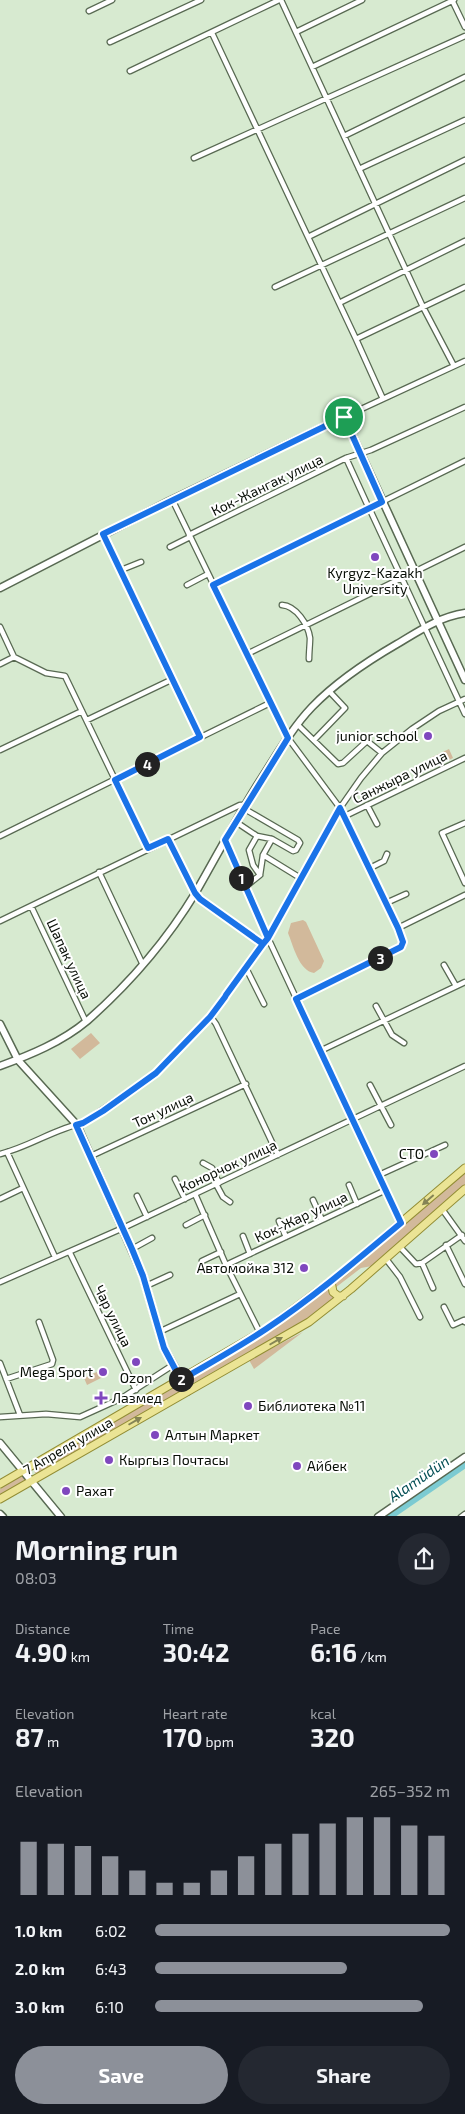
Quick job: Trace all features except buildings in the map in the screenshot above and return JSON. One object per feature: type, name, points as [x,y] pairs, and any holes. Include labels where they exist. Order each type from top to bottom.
[{"type":"main road","name":"7 Апреля улица","points":[[0,1484],[260,1333],[331,1281],[465,1168]]},
{"type":"main road","name":"7 Апреля улица","points":[[2,1500],[309,1322],[343,1296],[465,1189]]},
{"type":"main road","points":[[331,1281],[333,1292],[338,1296],[343,1296]]},
{"type":"street","points":[[89,11],[112,0]]},
{"type":"street","points":[[110,42],[201,0]]},
{"type":"street","points":[[130,71],[280,0],[423,307],[454,366]]},
{"type":"street","points":[[296,32],[362,0]]},
{"type":"street","points":[[312,68],[453,0],[465,27]]},
{"type":"street","points":[[212,33],[338,303],[385,398]]},
{"type":"street","points":[[194,158],[465,36]]},
{"type":"street","points":[[344,136],[465,77]]},
{"type":"street","points":[[359,169],[465,120]]},
{"type":"street","points":[[308,237],[465,160]]},
{"type":"street","points":[[275,287],[465,198]]},
{"type":"street","points":[[338,303],[465,241]]},
{"type":"street","points":[[356,340],[465,287]]},
{"type":"street","points":[[0,588],[172,499],[465,361]]},
{"type":"street","name":"Кок-Жангак улица","points":[[170,547],[346,458],[361,454],[465,407]]},
{"type":"street","points":[[344,417],[465,680]]},
{"type":"street","points":[[346,458],[367,504]]},
{"type":"street","points":[[213,585],[465,461]]},
{"type":"street","name":"Санжыра улица","points":[[172,499],[288,738],[345,816],[398,928]]},
{"type":"street","points":[[371,512],[465,714]]},
{"type":"street","points":[[103,534],[200,737]]},
{"type":"street","points":[[247,654],[465,547]]},
{"type":"street","points":[[121,570],[141,562]]},
{"type":"street","points":[[187,585],[208,574]]},
{"type":"street","points":[[282,605],[297,612],[305,626],[309,636],[310,659]]},
{"type":"street","points":[[0,1066],[49,1046],[86,1022],[143,965],[195,893],[244,806],[288,738],[329,690],[376,656],[424,628],[452,615],[465,613]]},
{"type":"street","points":[[0,627],[14,657],[46,673],[65,676],[148,848]]},
{"type":"street","points":[[0,664],[14,657]]},
{"type":"street","points":[[87,720],[173,680]]},
{"type":"street","points":[[314,740],[345,708],[329,690]]},
{"type":"street","points":[[0,1154],[83,1123],[156,1073],[210,1017],[268,938],[302,880],[340,808],[361,778],[382,753],[412,729],[459,701],[465,700]]},
{"type":"street","points":[[0,836],[270,703]]},
{"type":"street","points":[[0,750],[82,711]]},
{"type":"street","points":[[298,725],[341,764],[365,741],[369,741],[382,753]]},
{"type":"street","name":"Санжыра улица","points":[[345,816],[465,758]]},
{"type":"street","points":[[0,921],[240,805],[300,843],[296,850],[293,851],[272,839],[258,836],[236,822]]},
{"type":"street","points":[[367,805],[377,824]]},
{"type":"street","points":[[465,823],[442,833],[465,883]]},
{"type":"street","points":[[258,836],[249,850],[253,864],[260,875]]},
{"type":"street","points":[[168,839],[195,893],[263,944]]},
{"type":"street","points":[[245,887],[260,875],[263,855],[272,839]]},
{"type":"street","points":[[225,840],[296,999],[401,1223]]},
{"type":"street","points":[[370,868],[384,861],[387,854]]},
{"type":"street","points":[[263,855],[302,880]]},
{"type":"street","points":[[99,872],[143,965]]},
{"type":"street","points":[[386,903],[406,894]]},
{"type":"street","points":[[296,999],[401,947],[403,942],[398,928],[465,895]]},
{"type":"street","name":"Шапак улица","points":[[31,906],[86,1022]]},
{"type":"street","points":[[444,965],[456,986]]},
{"type":"street","points":[[246,968],[264,1004]]},
{"type":"street","points":[[320,1050],[465,982]]},
{"type":"street","points":[[376,1006],[392,1036],[404,1043]]},
{"type":"street","points":[[210,1017],[216,1024],[246,1084],[278,1155]]},
{"type":"street","points":[[0,1024],[18,1060],[76,1125],[132,1249],[146,1286],[159,1332],[172,1365],[188,1391]]},
{"type":"street","name":"Конорчок улица","points":[[0,1282],[123,1228],[465,1066]]},
{"type":"street","name":"Тон улица","points":[[91,1156],[246,1084]]},
{"type":"street","points":[[370,1084],[391,1125]]},
{"type":"street","points":[[378,1175],[445,1145]]},
{"type":"street","points":[[7,1152],[55,1258]]},
{"type":"street","points":[[203,1164],[212,1168],[223,1197],[230,1202]]},
{"type":"street","points":[[175,1179],[185,1199]]},
{"type":"street","points":[[349,1185],[357,1204]]},
{"type":"street","points":[[0,1198],[24,1188]]},
{"type":"street","name":"Кок-Жар улица","points":[[226,1265],[386,1190]]},
{"type":"street","points":[[196,1194],[226,1265],[260,1333]]},
{"type":"street","points":[[137,1196],[146,1217]]},
{"type":"street","points":[[313,1200],[322,1220]]},
{"type":"street","points":[[442,1209],[465,1241]]},
{"type":"street","points":[[186,1225],[205,1215]]},
{"type":"street","points":[[278,1221],[286,1237]]},
{"type":"street","points":[[400,1247],[416,1264],[422,1263],[462,1235]]},
{"type":"street","points":[[243,1236],[250,1254]]},
{"type":"street","points":[[132,1249],[152,1238]]},
{"type":"street","points":[[446,1245],[465,1284]]},
{"type":"street","name":"Чар улица","points":[[70,1252],[136,1390]]},
{"type":"street","points":[[202,1260],[221,1252]]},
{"type":"street","points":[[386,1259],[400,1277],[420,1318]]},
{"type":"street","points":[[422,1263],[434,1288]]},
{"type":"street","points":[[146,1286],[170,1275]]},
{"type":"street","points":[[159,1332],[240,1294]]},
{"type":"street","points":[[444,1307],[453,1325],[464,1320],[465,1322]]},
{"type":"street","points":[[6,1379],[52,1364],[53,1360],[39,1322]]},
{"type":"street","points":[[0,1363],[20,1414]]},
{"type":"street","points":[[0,1417],[20,1414],[80,1417],[136,1390],[172,1365]]},
{"type":"street","points":[[0,1443],[61,1516]]},
{"type":"street","points":[[378,1516],[465,1457]]},
{"type":"street","points":[[461,1516],[465,1514]]},
{"type":"shaded area","points":[[449,749],[453,758],[434,767],[430,758]]},
{"type":"shaded area","points":[[303,920],[306,922],[324,961],[321,968],[314,973],[304,968],[300,963],[288,933],[291,923]]},
{"type":"shaded area","points":[[91,1033],[100,1043],[80,1059],[71,1049]]},
{"type":"shaded area","points":[[465,1172],[465,1185],[372,1266],[361,1268],[335,1288],[333,1284]]},
{"type":"shaded area","points":[[327,1289],[331,1290],[334,1299],[313,1316],[201,1379],[191,1384],[188,1382],[189,1378],[253,1340]]},
{"type":"shaded area","points":[[303,1332],[254,1369],[249,1360]]},
{"type":"shaded area","points":[[99,1371],[103,1377],[87,1385],[84,1378]]},
{"type":"shaded area","points":[[179,1385],[181,1387],[180,1392],[38,1474],[35,1473],[34,1470],[37,1466]]},
{"type":"shaded area","points":[[21,1476],[26,1481],[0,1495],[0,1489]]},
{"type":"waterway","name":"Alamüdün","points":[[389,1516],[465,1464]]},
{"type":"place","name":"Kyrgyz-Kazakh University","points":[[375,557]]},
{"type":"place","name":"junior school","points":[[428,736]]},
{"type":"place","name":"СТО","points":[[434,1154]]},
{"type":"place","name":"Автомойка 312","points":[[304,1268]]},
{"type":"place","name":"Ozon","points":[[136,1362]]},
{"type":"place","name":"Mega Sport","points":[[103,1372]]},
{"type":"place","name":"Лазмед","points":[[101,1398]]},
{"type":"place","name":"Библиотека №11","points":[[248,1406]]},
{"type":"place","name":"Алтын Маркет","points":[[155,1435]]},
{"type":"place","name":"Кыргыз Почтасы","points":[[109,1460]]},
{"type":"place","name":"Айбек","points":[[297,1466]]},
{"type":"place","name":"Рахат","points":[[66,1491]]},
{"type":"route","points":[[344,417],[103,534],[200,737],[115,780],[148,848],[168,839],[195,893],[200,899],[263,944],[268,938],[302,880],[340,808],[403,942],[401,947],[296,999],[401,1223],[282,1318],[181,1380],[164,1348],[143,1276],[132,1249],[76,1125],[103,1111],[156,1073],[210,1017],[268,938],[225,840],[288,738],[213,585],[382,502],[344,417]]}]
